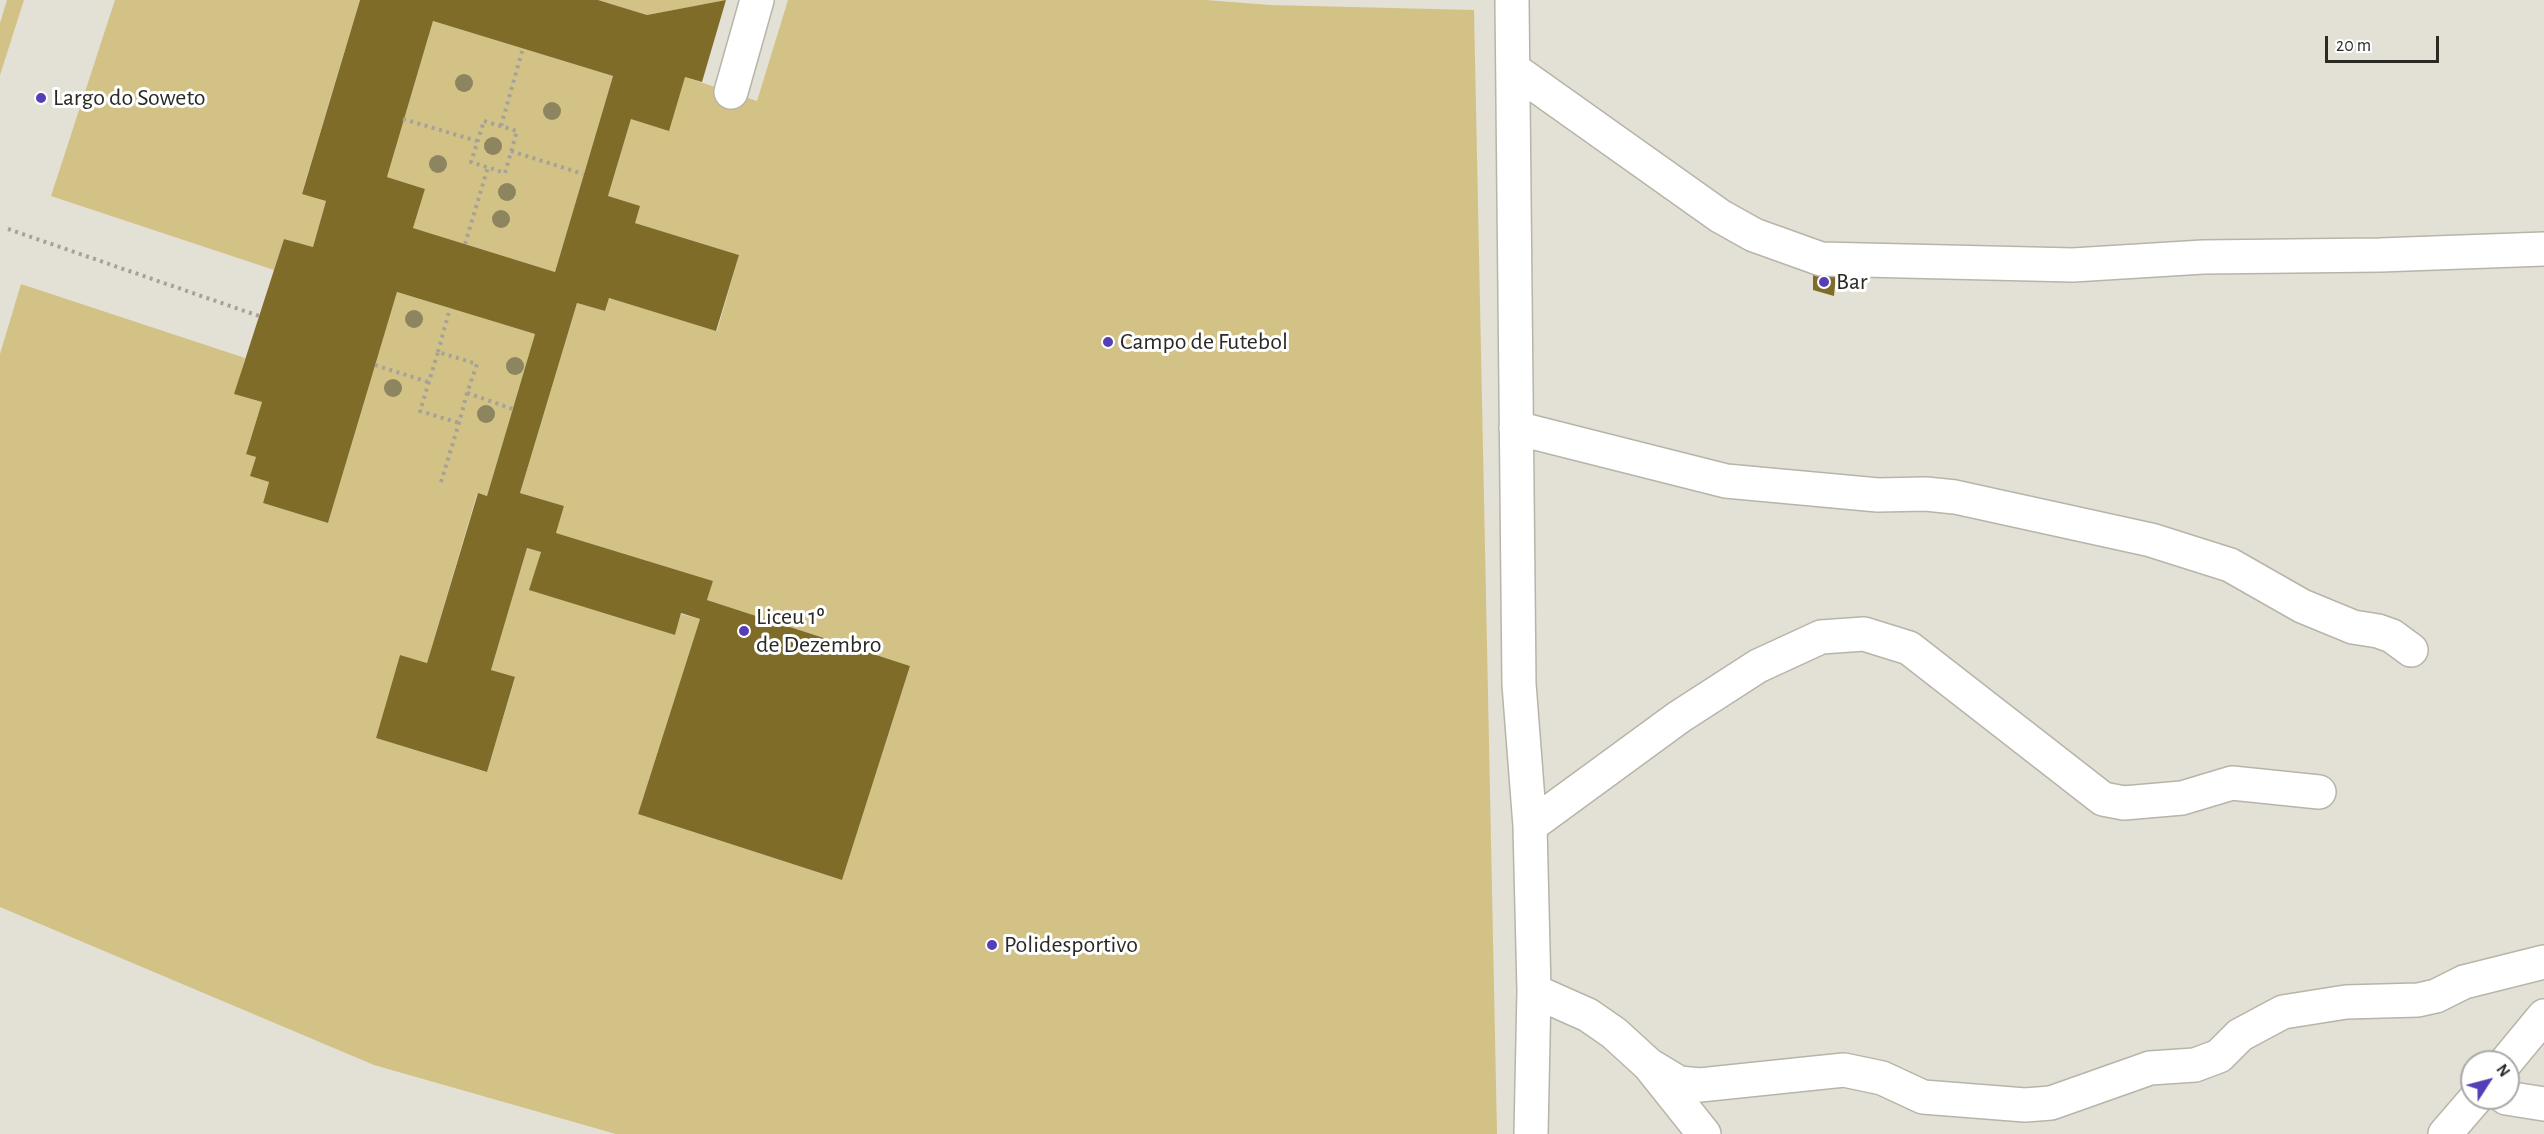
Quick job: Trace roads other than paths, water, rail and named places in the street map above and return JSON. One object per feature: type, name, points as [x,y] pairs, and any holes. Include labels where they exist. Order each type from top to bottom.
[{"type":"street","points":[[731,92],[756,0]]},
{"type":"street","points":[[1512,0],[1519,684],[1530,826],[1534,991],[1531,1134]]},
{"type":"street","points":[[1513,69],[1720,216],[1754,235],[1821,259],[2073,265],[2203,257],[2380,255],[2544,249]]},
{"type":"street","points":[[1516,428],[1726,481],[1878,495],[1926,494],[1955,497],[2151,540],[2230,566],[2302,606],[2353,627],[2392,636],[2411,650]]},
{"type":"street","points":[[1530,826],[1679,717],[1758,666],[1821,637],[1864,634],[1909,648],[2103,799],[2124,803],[2182,798],[2232,783],[2319,792]]},
{"type":"street","points":[[1649,1065],[1678,1083],[1700,1085],[1844,1070],[1882,1078],[1923,1097],[2025,1105],[2051,1103],[2150,1068],[2195,1065],[2219,1056],[2240,1035],[2283,1012],[2346,1002],[2418,1000],[2436,996],[2464,982],[2544,962]]},
{"type":"street","points":[[1534,991],[1588,1015],[1614,1033],[1649,1065],[1704,1134]]},
{"type":"street","points":[[2516,1050],[2544,1016]]},
{"type":"street","points":[[2520,1100],[2544,1104]]},
{"type":"street","points":[[2445,1134],[2466,1110]]},
{"type":"place","name":"Largo do Soweto","points":[[41,98]]},
{"type":"place","name":"Bar","points":[[1824,282]]},
{"type":"place","name":"Campo de Futebol","points":[[1108,342]]},
{"type":"place","name":"Liceu 1º de Dezembro","points":[[744,631]]},
{"type":"place","name":"Polidesportivo","points":[[992,945]]}]
